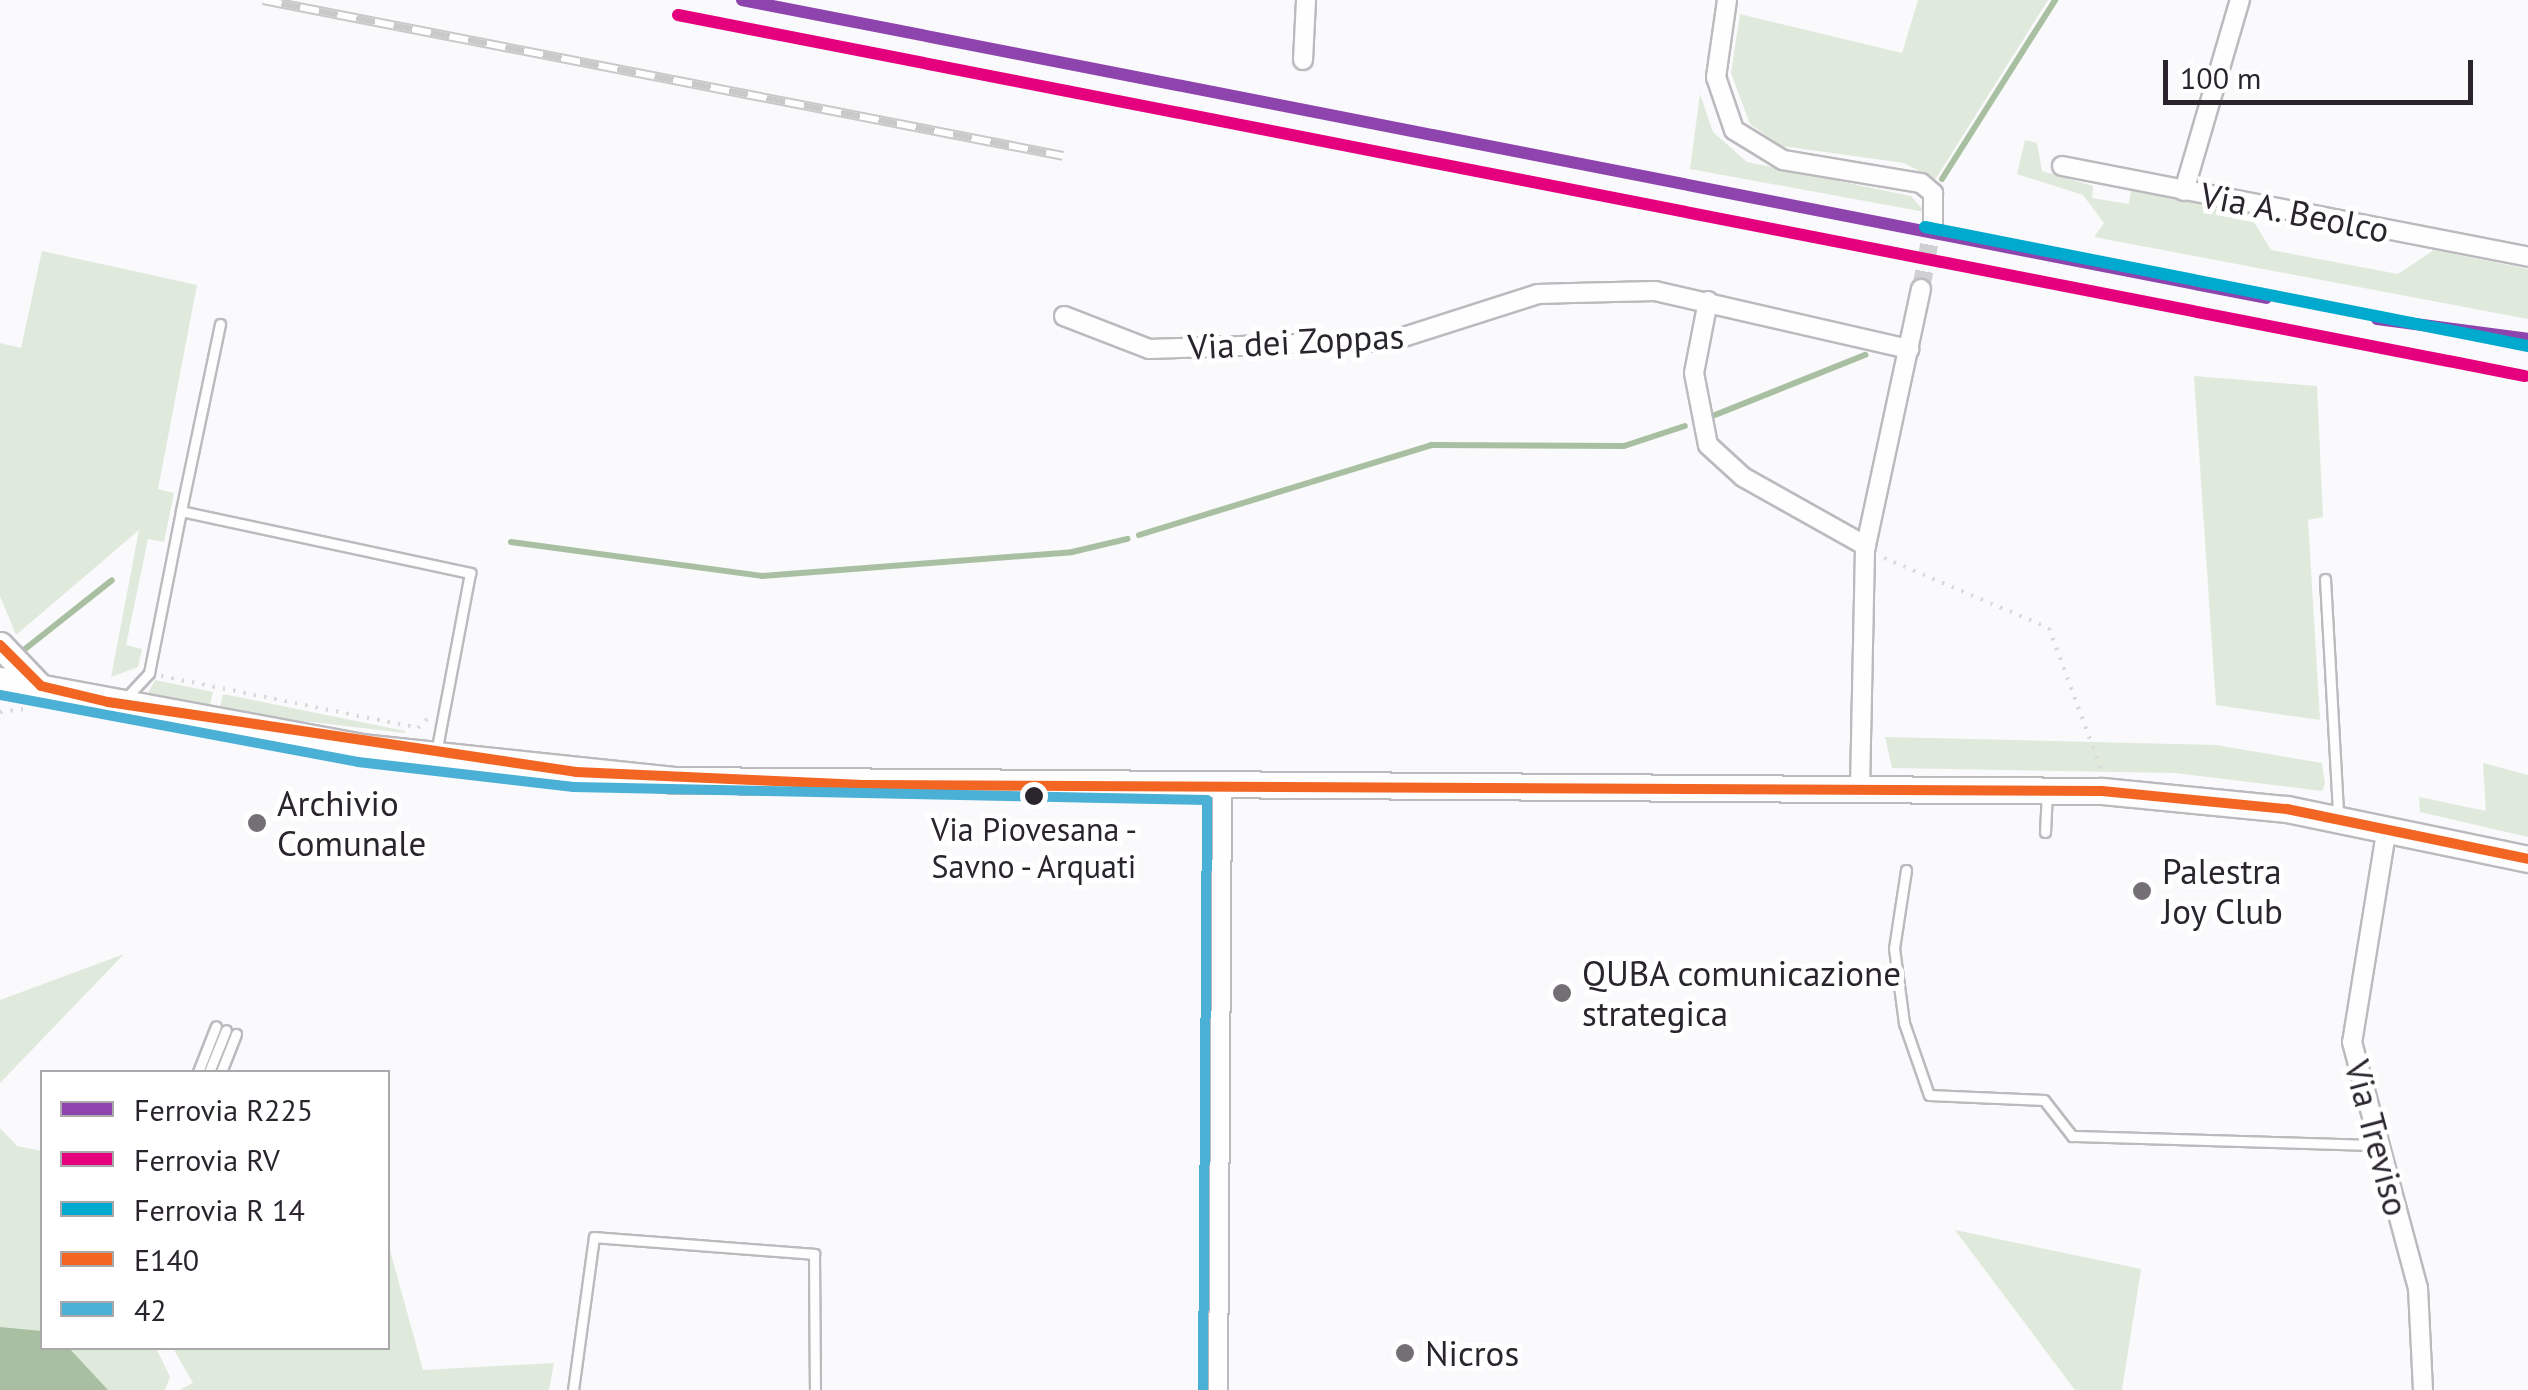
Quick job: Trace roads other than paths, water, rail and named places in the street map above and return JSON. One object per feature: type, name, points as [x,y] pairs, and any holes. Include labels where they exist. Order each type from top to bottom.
[{"type":"street","points":[[1303,60],[1306,0]]},
{"type":"street","points":[[1727,0],[1716,76],[1734,130],[1783,160],[1921,183],[1935,202],[1932,224]]},
{"type":"street","points":[[2184,191],[2240,0]]},
{"type":"street","name":"Via A. Beolco","points":[[2062,166],[2528,256]]},
{"type":"street","points":[[1860,788],[1866,548],[1921,289]]},
{"type":"street","name":"Via dei Zoppas","points":[[1064,316],[1149,349],[1392,341],[1574,290],[1708,301],[1908,348]]},
{"type":"street","points":[[1708,301],[1694,373],[1708,445],[1743,477],[1866,548]]},
{"type":"street","points":[[0,645],[41,686]]},
{"type":"street","points":[[0,680],[120,704],[436,756],[673,780],[2047,790],[2338,818],[2528,859]]},
{"type":"street","points":[[1218,1390],[1222,785]]},
{"type":"street","name":"Via Treviso","points":[[2387,826],[2352,1042],[2376,1145],[2418,1288],[2423,1390]]},
{"type":"lane","points":[[120,704],[149,673],[220,324]]},
{"type":"lane","points":[[182,511],[470,573],[436,756]]},
{"type":"lane","points":[[2325,578],[2338,818]]},
{"type":"lane","points":[[2045,832],[2047,790]]},
{"type":"lane","points":[[1906,870],[1894,948],[1904,1022],[1929,1095],[2044,1100],[2072,1136],[2376,1145]]},
{"type":"lane","points":[[199,1070],[226,1030]]},
{"type":"lane","points":[[211,1070],[226,1030]]},
{"type":"lane","points":[[221,1070],[226,1030]]},
{"type":"lane","points":[[574,1390],[594,1237],[814,1254],[815,1390]]},
{"type":"waterway","points":[[1942,179],[2055,0]]},
{"type":"waterway","points":[[1715,415],[1865,355]]},
{"type":"waterway","points":[[1139,535],[1431,445],[1624,446],[1685,426]]},
{"type":"waterway","points":[[511,542],[762,576],[1072,552],[1127,539]]},
{"type":"waterway","points":[[20,653],[112,580]]},
{"type":"tunnel","points":[[1921,289],[1933,223]]},
{"type":"railway","points":[[263,0],[1063,156]]},
{"type":"rail line","name":"R225","points":[[742,0],[2266,298]]},
{"type":"rail line","name":"RV","points":[[678,15],[2525,376]]},
{"type":"rail line","name":"R225","points":[[2377,319],[2528,339]]},
{"type":"place","name":"Via Piovesana - Savno - Arquati","points":[[1034,796]]},
{"type":"place","name":"Archivio Comunale","points":[[257,823]]},
{"type":"place","name":"Palestra Joy Club","points":[[2142,891]]},
{"type":"place","name":"QUBA comunicazione strategica","points":[[1562,993]]},
{"type":"place","name":"Nicros","points":[[1405,1353]]}]
